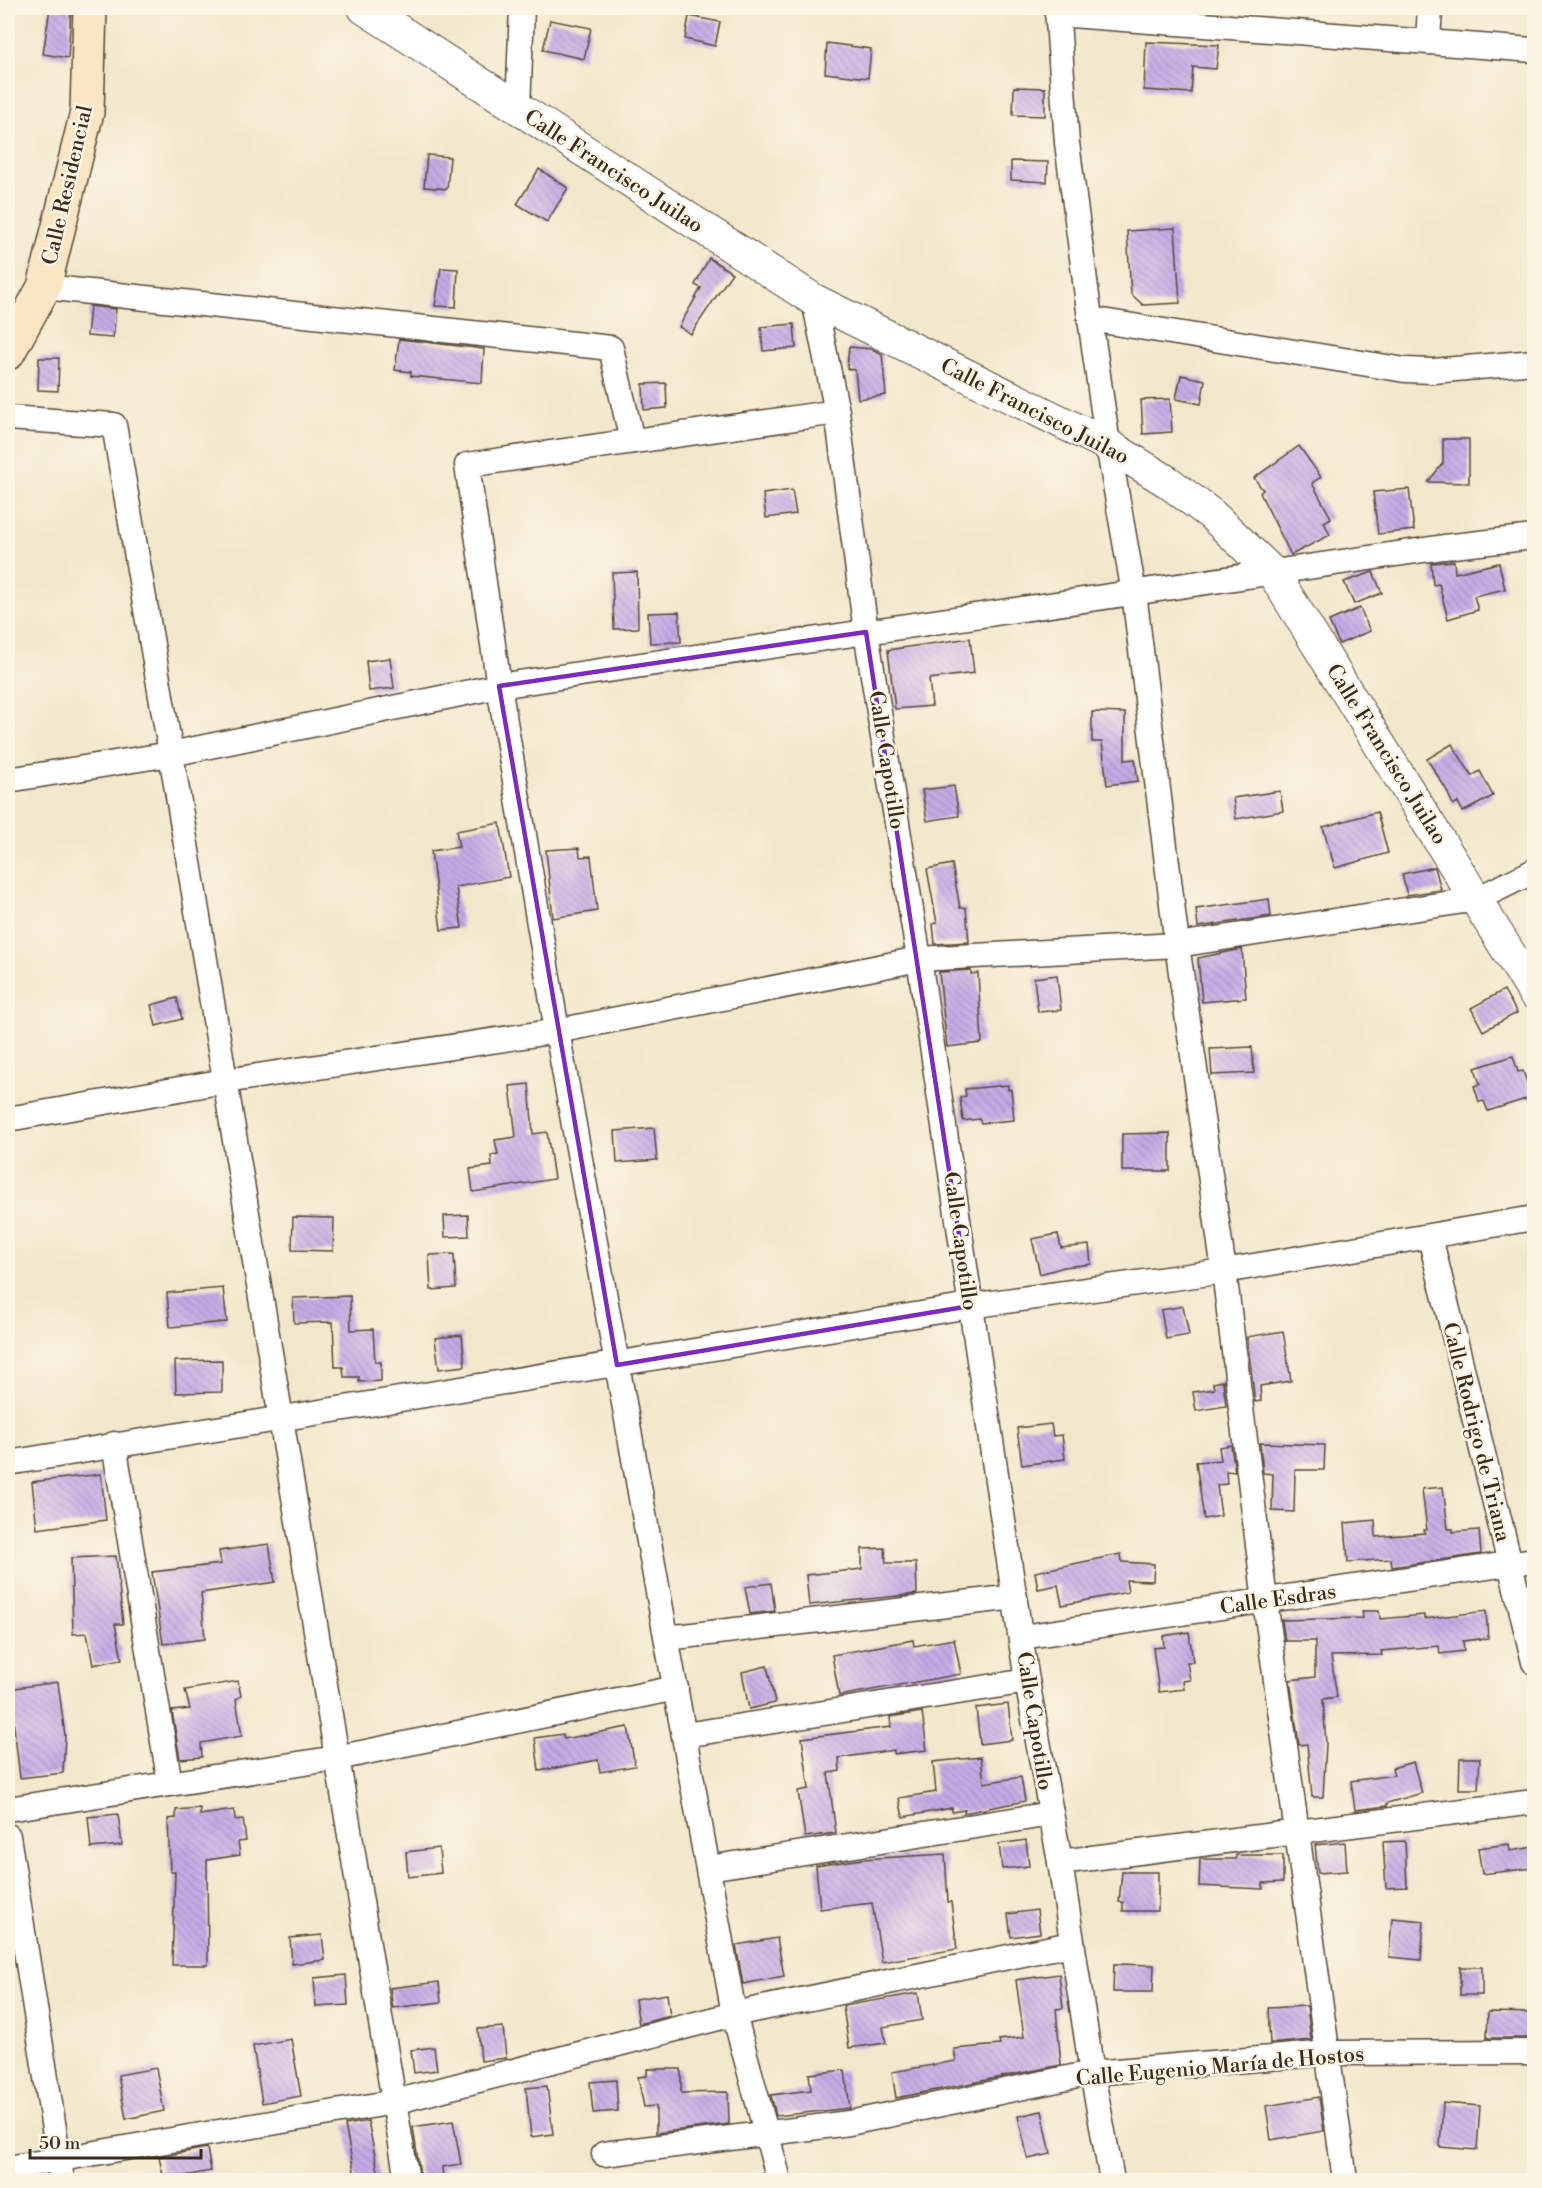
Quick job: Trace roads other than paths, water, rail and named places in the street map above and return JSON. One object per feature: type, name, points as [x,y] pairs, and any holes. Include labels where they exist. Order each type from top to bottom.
[{"type":"main road","name":"Calle Residencial","points":[[8,353],[44,287],[87,112],[90,8]]},
{"type":"street","name":"Calle Francisco Juilao","points":[[364,8],[814,300],[1108,445],[1168,482],[1212,515],[1273,573],[1478,898],[1534,993]]},
{"type":"street","points":[[518,109],[522,8]]},
{"type":"street","points":[[1428,40],[1430,8]]},
{"type":"street","points":[[1345,2181],[1299,1832],[1265,1601],[1224,1271],[1177,945],[1134,593],[1108,445],[1090,319],[1067,143],[1057,11],[1534,50]]},
{"type":"street","points":[[44,287],[610,348],[632,441]]},
{"type":"street","name":"Calle Capotillo","points":[[814,300],[837,412],[866,632],[919,959],[1027,1681],[1060,1862],[1092,2073],[1112,2181]]},
{"type":"street","points":[[1090,319],[1406,370],[1433,371],[1534,362]]},
{"type":"street","points":[[779,2181],[734,2014],[557,1031],[499,686],[467,465],[837,412]]},
{"type":"street","points":[[8,418],[114,425],[171,754],[407,2181]]},
{"type":"street","points":[[8,780],[171,754],[499,686],[1444,547],[1534,537]]},
{"type":"street","points":[[8,1119],[225,1081],[557,1031],[919,959],[1177,945],[1478,898],[1534,871]]},
{"type":"street","points":[[8,1463],[970,1306],[1224,1271],[1534,1218]]},
{"type":"street","name":"Calle Rodrigo de Triana","points":[[1430,1237],[1534,1662]]},
{"type":"street","points":[[114,1444],[170,1784]]},
{"type":"street","name":"Calle Esdras","points":[[1022,1637],[1534,1560]]},
{"type":"street","points":[[667,1638],[1016,1597]]},
{"type":"street","points":[[685,1735],[1027,1681]]},
{"type":"street","points":[[8,1809],[337,1758],[676,1688]]},
{"type":"street","points":[[1060,1862],[1534,1802]]},
{"type":"street","points":[[709,1868],[1051,1814]]},
{"type":"street","points":[[8,1836],[60,2170]]},
{"type":"street","points":[[8,2168],[60,2170],[394,2102],[734,2014],[1071,1944]]},
{"type":"street","name":"Calle Eugenio María de Hostos","points":[[604,2154],[766,2135],[849,2122],[1092,2073],[1329,2053],[1534,2052]]}]
